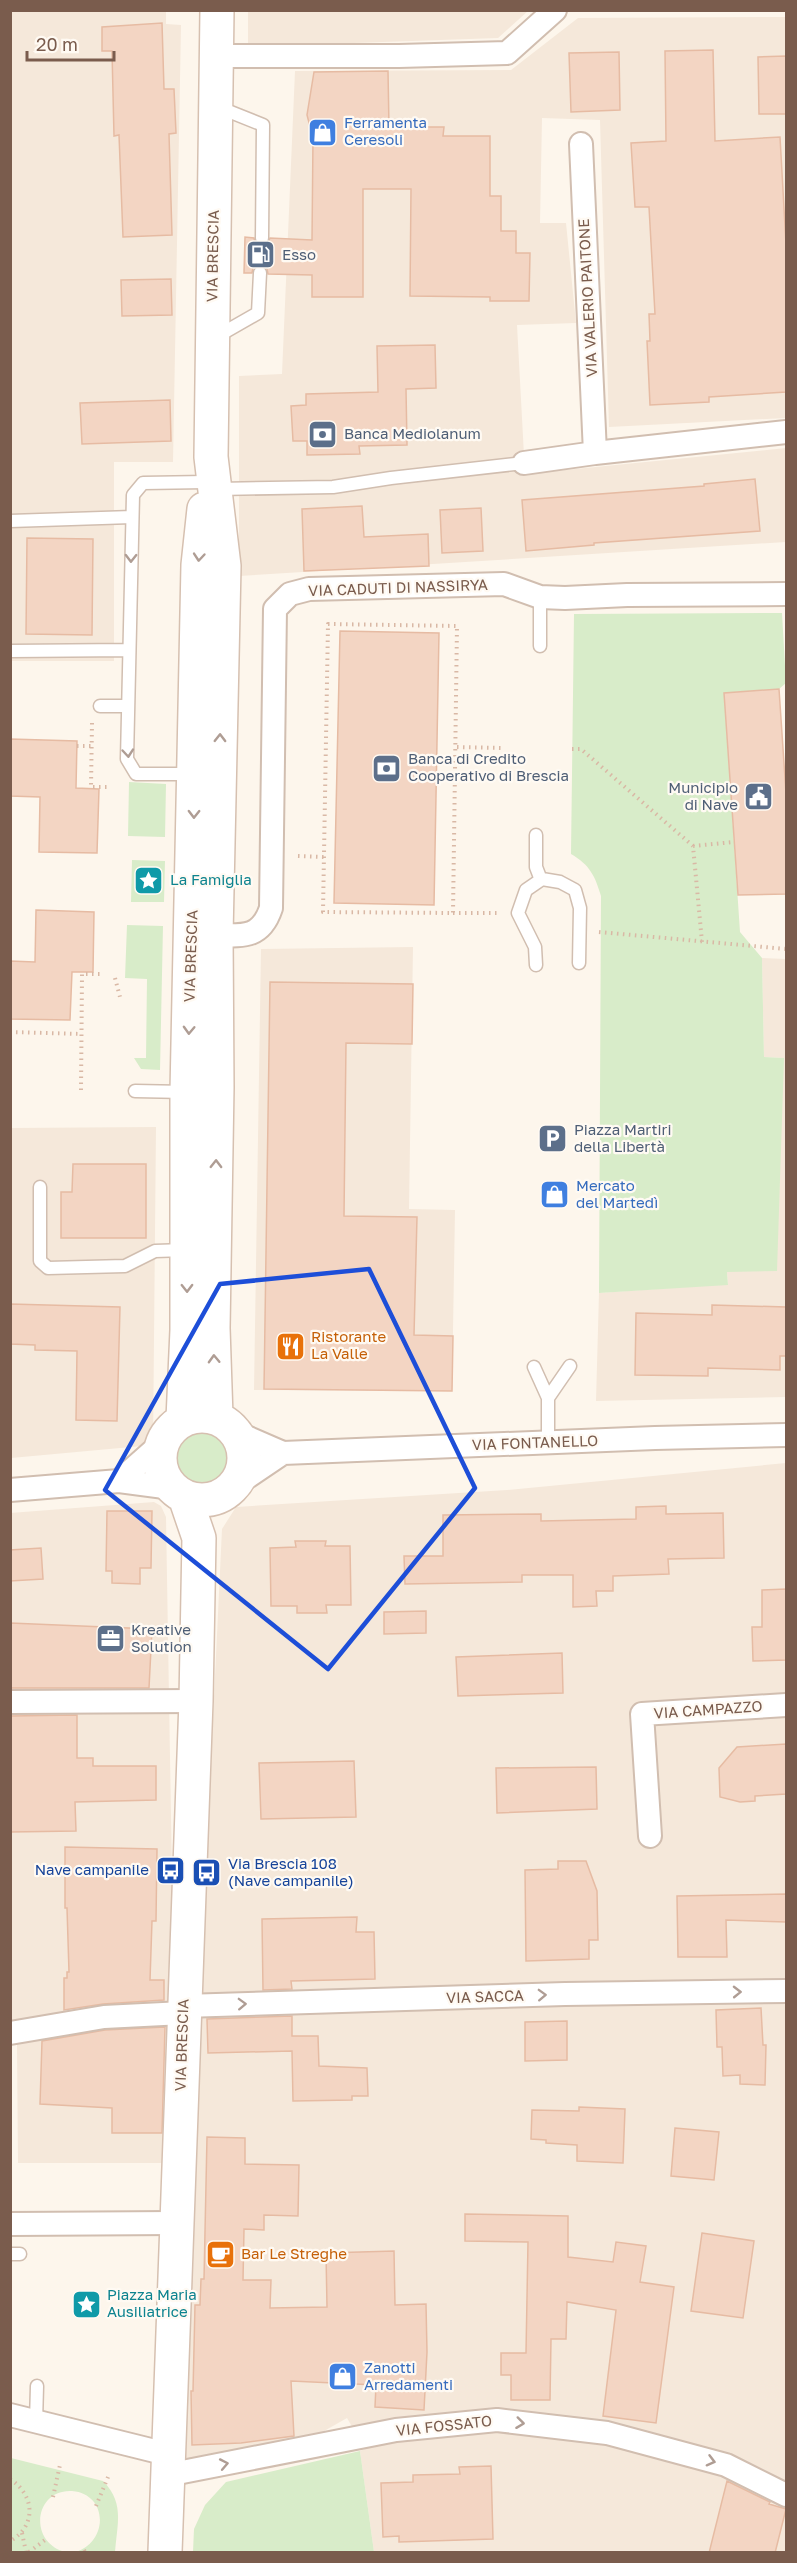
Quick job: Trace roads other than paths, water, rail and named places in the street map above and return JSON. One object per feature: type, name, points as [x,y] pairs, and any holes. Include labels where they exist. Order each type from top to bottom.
[{"type":"main road","name":"VIA BRESCIA","points":[[165,2553],[175,2223],[196,1701],[199,1538],[178,1492],[160,1467],[173,1431],[187,1330],[187,1092],[198,565],[211,476],[217,10]]},
{"type":"main road","name":"VIA BRESCIA","points":[[199,1538],[227,1491],[239,1478],[244,1460],[244,1450],[226,1425],[213,1328],[217,1087],[216,935],[224,566],[211,476]]},
{"type":"main road","points":[[173,1431],[194,1416],[226,1425]]},
{"type":"main road","points":[[178,1492],[197,1500],[227,1491]]},
{"type":"street","points":[[216,56],[399,56],[507,53],[555,10]]},
{"type":"street","name":"VIA VALERIO PAITONE","points":[[581,144],[595,453]]},
{"type":"street","points":[[524,463],[786,432]]},
{"type":"street","name":"VIA CADUTI DI NASSIRYA","points":[[216,935],[247,936],[266,924],[271,908],[275,609],[290,594],[309,589],[504,584],[540,597],[786,594]]},
{"type":"street","name":"VIA FONTANELLO","points":[[226,1425],[283,1453],[786,1435]]},
{"type":"street","points":[[119,1481],[173,1431]]},
{"type":"street","points":[[227,1491],[283,1453]]},
{"type":"street","points":[[10,1490],[119,1481],[178,1492]]},
{"type":"street","points":[[10,1702],[196,1701]]},
{"type":"street","name":"VIA CAMPAZZO","points":[[650,1836],[642,1714],[786,1705]]},
{"type":"street","name":"VIA SACCA","points":[[10,2033],[104,2017],[183,2010],[565,1994],[786,1991]]},
{"type":"street","points":[[10,2224],[175,2223]]},
{"type":"street","points":[[10,2415],[167,2465]]},
{"type":"street","name":"VIA FOSSATO","points":[[167,2465],[396,2430],[497,2420],[607,2433],[726,2466],[786,2495]]},
{"type":"lane","points":[[215,106],[263,125],[262,238]]},
{"type":"lane","points":[[212,339],[258,313],[260,273]]},
{"type":"lane","points":[[195,774],[136,774],[127,759],[133,495],[143,483],[211,476],[333,488],[391,478],[524,463]]},
{"type":"lane","points":[[10,521],[132,516]]},
{"type":"lane","points":[[540,597],[540,646]]},
{"type":"lane","points":[[10,651],[129,650]]},
{"type":"lane","points":[[96,711],[128,706]]},
{"type":"lane","points":[[536,835],[536,867],[541,880]]},
{"type":"lane","points":[[536,965],[535,947],[518,914],[526,890],[541,880],[561,882],[575,890],[580,908],[579,963]]},
{"type":"lane","points":[[135,1091],[187,1092]]},
{"type":"lane","points":[[40,1187],[40,1261],[48,1268],[125,1266],[155,1251],[186,1250]]},
{"type":"lane","points":[[548,1398],[570,1366]]},
{"type":"lane","points":[[534,1367],[548,1398],[548,1442]]},
{"type":"lane","points":[[36,2422],[37,2386]]},
{"type":"place","name":"Ferramenta Ceresoli","points":[[323,132]]},
{"type":"place","name":"Esso","points":[[261,255]]},
{"type":"place","name":"Banca Mediolanum","points":[[323,434]]},
{"type":"place","name":"Banca di Credito Cooperativo di Brescia","points":[[387,768]]},
{"type":"place","name":"Municipio di Nave","points":[[759,797]]},
{"type":"place","name":"La Famiglia","points":[[149,880]]},
{"type":"place","name":"Piazza Martiri della Libertà","points":[[553,1139]]},
{"type":"place","name":"Mercato del Martedì","points":[[555,1195]]},
{"type":"place","name":"Ristorante La Valle","points":[[290,1346]]},
{"type":"place","name":"Kreative Solution","points":[[110,1639]]},
{"type":"place","name":"Nave campanile","points":[[170,1870]]},
{"type":"place","name":"Via Brescia 108 (Nave campanile)","points":[[207,1873]]},
{"type":"place","name":"Bar Le Streghe","points":[[220,2254]]},
{"type":"place","name":"Piazza Maria Ausiliatrice","points":[[86,2304]]},
{"type":"place","name":"Zanotti Arredamenti","points":[[343,2377]]}]
